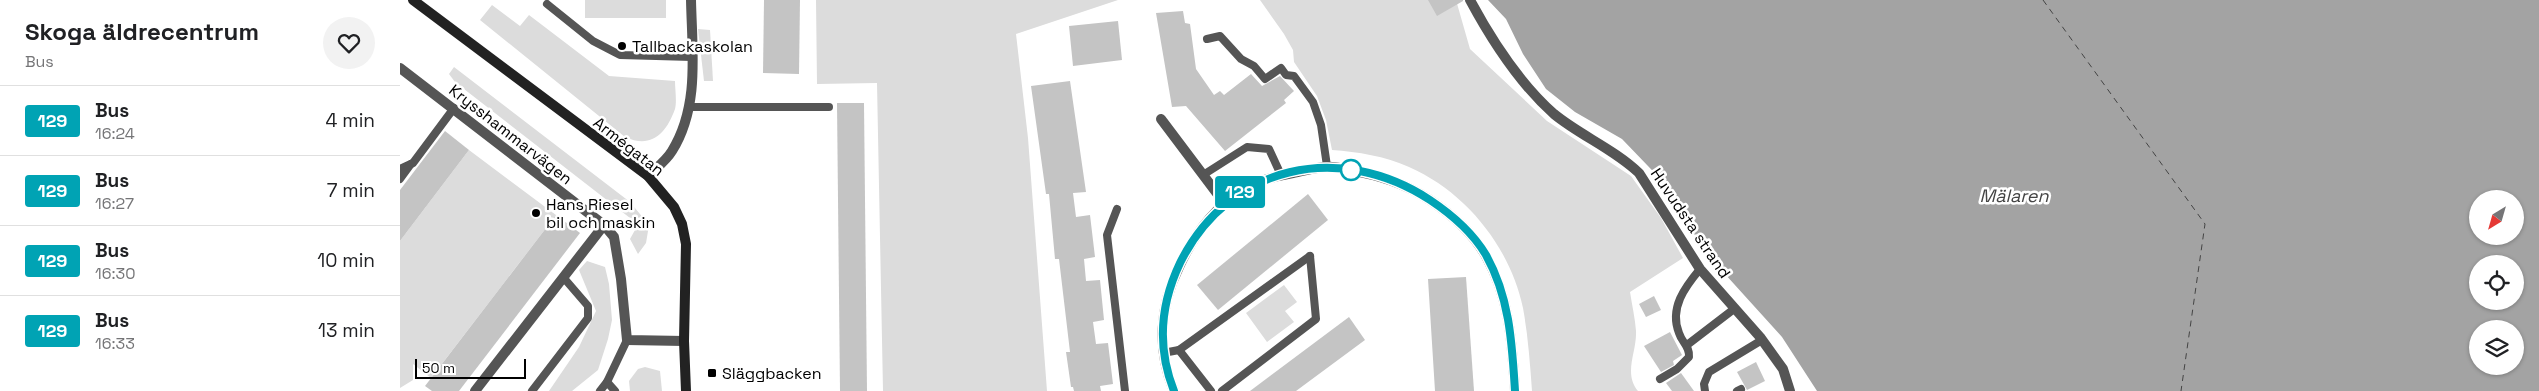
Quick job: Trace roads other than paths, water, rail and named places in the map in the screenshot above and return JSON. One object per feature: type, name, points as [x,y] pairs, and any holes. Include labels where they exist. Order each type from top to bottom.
[{"type":"street","name":"Armégatan","points":[[413,0],[648,176],[674,207],[682,224],[686,244],[684,341],[686,391]]},
{"type":"street","points":[[648,176],[671,153],[686,121],[690,107],[692,56],[691,0]]},
{"type":"street","name":"Huvudsta strand","points":[[1470,0],[1503,54],[1539,98],[1556,114],[1640,172],[1700,269],[1762,340],[1783,369],[1790,391]]},
{"type":"street","name":"Krysshammarvägen","points":[[400,68],[604,225],[614,237],[621,279],[627,340]]},
{"type":"street","points":[[1162,119],[1225,204]]},
{"type":"street","points":[[1174,391],[1166,372],[1162,327],[1166,302],[1174,276],[1190,244],[1211,216],[1244,189],[1268,178],[1327,166],[1395,180],[1441,207],[1466,230],[1486,255],[1500,288],[1511,328],[1515,391]]},
{"type":"street","points":[[475,391],[604,225]]},
{"type":"street","points":[[627,340],[684,341]]},
{"type":"lane","points":[[548,4],[593,42],[620,55],[692,56]]},
{"type":"lane","points":[[1206,39],[1220,36],[1225,38],[1241,59],[1254,66],[1265,79],[1281,68],[1286,75],[1294,76],[1313,102],[1321,124],[1327,166]]},
{"type":"lane","points":[[690,107],[829,107]]},
{"type":"lane","points":[[400,179],[454,108]]},
{"type":"lane","points":[[1203,175],[1247,147],[1269,149],[1281,175]]},
{"type":"lane","points":[[400,169],[412,163]]},
{"type":"lane","points":[[1117,209],[1106,235],[1125,391]]},
{"type":"lane","points":[[1163,353],[1179,350],[1310,256],[1316,319],[1222,391]]},
{"type":"lane","points":[[1660,379],[1686,363],[1689,357],[1690,350],[1679,334],[1676,321],[1677,306],[1686,286],[1700,269]]},
{"type":"lane","points":[[532,391],[588,318],[588,306],[563,277]]},
{"type":"lane","points":[[1687,345],[1734,309]]},
{"type":"lane","points":[[600,391],[607,382],[627,340]]},
{"type":"lane","points":[[1705,391],[1704,384],[1709,372],[1762,340]]},
{"type":"lane","points":[[1179,350],[1211,391]]},
{"type":"lane","points":[[607,382],[615,391]]},
{"type":"water","name":"Mälaren","points":[[1488,0],[2539,0],[2539,391],[1817,391],[1782,337],[1715,263],[1689,227],[1673,192],[1622,139],[1575,112],[1546,89],[1523,54],[1506,19]]},
{"type":"place","name":"Tallbackaskolan","points":[[622,46]]},
{"type":"place","name":"Hans Riesel bil och maskin","points":[[536,213]]},
{"type":"place","name":"Släggbacken","points":[[712,373]]}]
